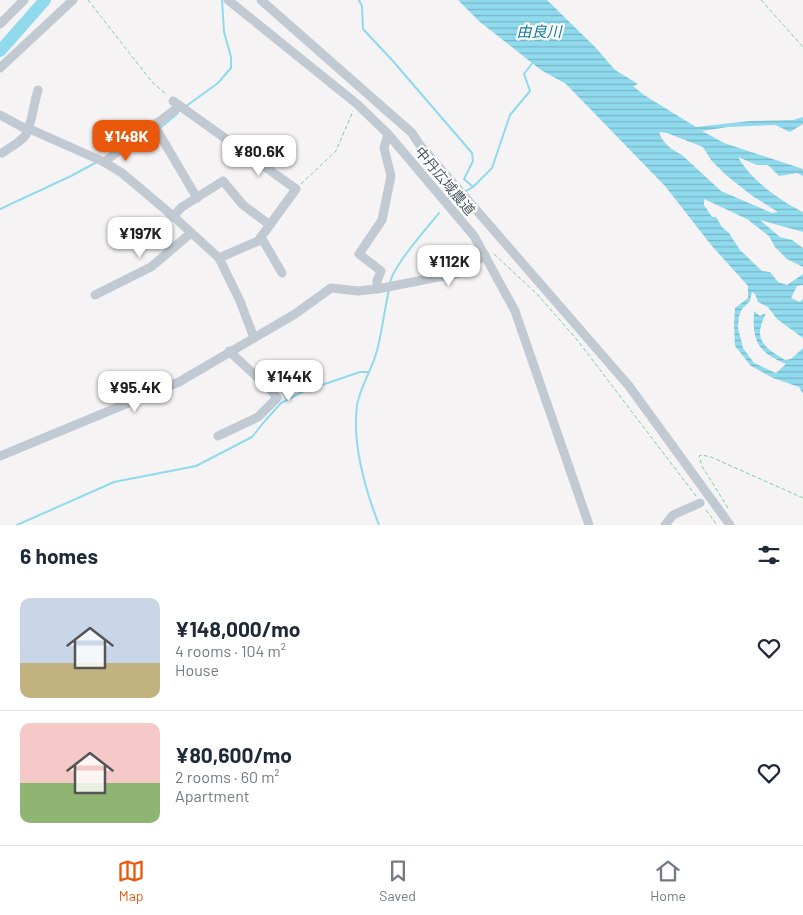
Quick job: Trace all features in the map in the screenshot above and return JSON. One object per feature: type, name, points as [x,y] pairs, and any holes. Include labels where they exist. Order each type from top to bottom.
[{"type":"street","points":[[0,24],[24,0]]},
{"type":"street","points":[[0,68],[73,0]]},
{"type":"street","name":"中丹広域農道","points":[[228,0],[357,104],[388,134],[490,255],[515,311],[589,525]]},
{"type":"street","points":[[261,0],[412,133],[419,144],[629,386],[730,525]]},
{"type":"street","points":[[2,153],[24,137],[29,130],[33,103],[38,90]]},
{"type":"street","points":[[104,162],[154,125],[176,103],[296,189],[258,241],[219,258]]},
{"type":"street","points":[[0,115],[29,130],[104,162],[122,173],[173,216],[219,258],[240,301],[254,338]]},
{"type":"street","points":[[154,125],[197,198]]},
{"type":"street","points":[[380,288],[377,281],[381,271],[359,254],[382,220],[391,176],[384,148],[388,134]]},
{"type":"street","points":[[173,216],[182,207],[223,181],[243,205],[270,225]]},
{"type":"street","points":[[95,295],[150,267],[192,233]]},
{"type":"street","points":[[261,237],[282,273]]},
{"type":"street","points":[[0,456],[179,382],[295,314],[330,288],[358,291],[399,286],[459,273],[490,255]]},
{"type":"street","points":[[218,436],[258,417],[277,398],[272,390],[229,352]]},
{"type":"street","points":[[665,525],[673,515],[700,503]]},
{"type":"path","points":[[88,0],[152,82],[176,103]]},
{"type":"path","points":[[761,0],[803,47]]},
{"type":"path","points":[[296,189],[336,151],[357,104]]},
{"type":"path","points":[[490,255],[538,295],[578,341],[717,525]]},
{"type":"path","points":[[731,512],[702,466],[699,456],[711,458],[803,498]]},
{"type":"water","name":"由良川","points":[[458,0],[547,0],[596,48],[615,70],[638,84],[633,86],[644,95],[696,127],[750,121],[793,120],[803,117],[803,124],[790,132],[775,125],[728,127],[702,131],[724,143],[803,169],[803,176],[797,173],[779,176],[768,165],[757,165],[738,157],[758,182],[785,202],[803,212],[803,232],[760,220],[780,237],[792,240],[803,248],[803,267],[787,259],[775,247],[769,236],[747,219],[704,199],[704,205],[712,217],[716,217],[722,227],[729,233],[740,250],[762,271],[770,272],[778,282],[787,285],[803,274],[803,285],[797,286],[791,298],[800,302],[803,299],[803,338],[777,319],[768,307],[758,302],[755,294],[752,292],[750,301],[742,309],[739,316],[738,328],[743,348],[754,363],[776,373],[786,364],[769,355],[759,345],[754,331],[754,311],[760,316],[766,313],[760,329],[760,336],[765,346],[770,350],[785,360],[791,359],[803,348],[803,394],[799,387],[773,378],[751,366],[735,346],[735,308],[748,298],[748,286],[712,246],[665,186],[566,84],[541,70],[480,22]],"holes":[[[659,132],[667,133],[703,147],[711,160],[726,175],[751,195],[778,212],[772,213],[721,191],[682,155],[665,143]]]},
{"type":"waterway","points":[[0,51],[45,0]]},
{"type":"waterway","points":[[185,107],[218,83],[231,68],[231,57],[224,32],[222,0]]},
{"type":"waterway","points":[[359,0],[362,6],[363,29],[472,153],[473,161],[464,179],[473,187]]},
{"type":"waterway","points":[[464,192],[473,187],[492,168],[510,115],[530,91],[524,74],[534,61]]},
{"type":"waterway","points":[[160,128],[178,113]]},
{"type":"waterway","points":[[0,209],[97,162]]},
{"type":"waterway","points":[[390,283],[397,267],[439,213]]},
{"type":"waterway","points":[[379,525],[361,466],[356,435],[356,420],[358,399],[378,346],[389,290]]},
{"type":"waterway","points":[[17,525],[114,482],[196,466],[252,437],[281,403],[304,391],[360,372],[369,372]]}]
